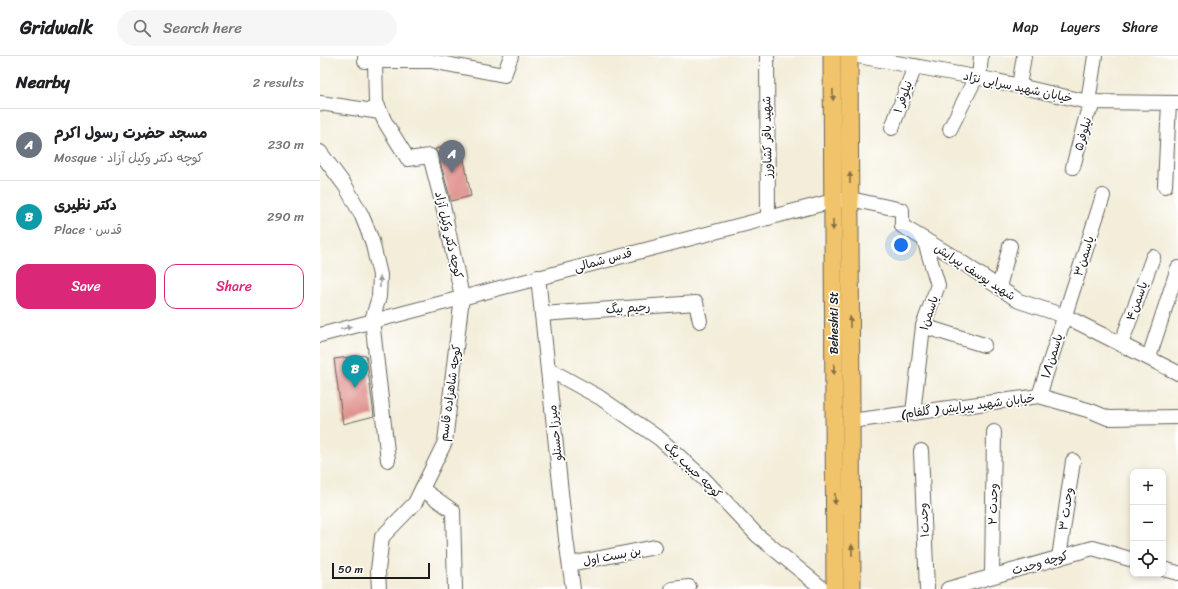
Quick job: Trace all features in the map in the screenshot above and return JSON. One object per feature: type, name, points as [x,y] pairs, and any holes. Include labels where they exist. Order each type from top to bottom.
[{"type":"main road","name":"Beheshti St","points":[[832,56],[842,200],[851,421],[852,589]]},
{"type":"main road","name":"Beheshti St","points":[[836,589],[842,200],[849,56]]},
{"type":"street","points":[[370,58],[431,61],[504,75],[511,56]]},
{"type":"street","name":"شهید باقر کشاورز","points":[[767,56],[768,218]]},
{"type":"street","name":"خیابان شهید سرابی نژاد","points":[[858,56],[978,77],[1092,102],[1173,102]]},
{"type":"street","points":[[950,129],[978,77],[981,56]]},
{"type":"street","points":[[1019,86],[1024,56]]},
{"type":"street","points":[[1092,102],[1094,56]]},
{"type":"street","name":"کوچه دکتر وکیل آزاد","points":[[370,58],[376,102],[385,122],[408,159],[430,156],[444,210],[462,297]]},
{"type":"street","name":"نیلوفر ۱","points":[[892,128],[915,66]]},
{"type":"street","name":"نیلوفر۵","points":[[1073,167],[1087,114],[1092,102]]},
{"type":"street","points":[[1164,186],[1173,102]]},
{"type":"street","points":[[320,103],[380,112]]},
{"type":"street","points":[[320,152],[346,188],[362,216],[372,241],[380,275],[379,297],[372,320],[388,460]]},
{"type":"street","name":"یاسمن۳","points":[[1065,316],[1104,196]]},
{"type":"street","name":"قدس شمالی","points":[[320,335],[538,277],[842,200]]},
{"type":"street","name":"شهید یوسف پیرایش","points":[[842,200],[902,210],[902,226],[954,257],[1019,301],[1065,316],[1178,373]]},
{"type":"street","name":"یاسمن۱","points":[[913,412],[923,326],[938,285],[924,239]]},
{"type":"street","points":[[999,287],[1010,246]]},
{"type":"street","name":"یاسمن۴","points":[[1122,344],[1154,257]]},
{"type":"street","points":[[1149,358],[1178,268]]},
{"type":"street","name":"میرزا حسنلو","points":[[538,277],[573,589]]},
{"type":"street","name":"کوچه شاهزاده قاسم","points":[[380,589],[378,570],[382,537],[415,503],[444,442],[462,297]]},
{"type":"street","name":"رحیم بیگ","points":[[542,314],[696,303],[700,321]]},
{"type":"street","name":"یاسمن۱/۱","points":[[1039,396],[1065,316]]},
{"type":"street","points":[[923,326],[984,344]]},
{"type":"street","name":"کوچه حبیب بیگ","points":[[548,369],[599,397],[660,439],[703,478],[757,535],[823,589]]},
{"type":"street","name":"خیابان شهید پیرایش ( گلفام)","points":[[851,421],[1039,396],[1092,411],[1108,418],[1178,417]]},
{"type":"street","name":"وحدت ۲","points":[[992,576],[994,432]]},
{"type":"street","name":"وحدت۱","points":[[921,451],[927,589]]},
{"type":"street","name":"وحدت ۳","points":[[1059,558],[1073,461]]},
{"type":"street","points":[[422,489],[453,510],[455,589]]},
{"type":"street","name":"بن بست اول","points":[[570,564],[655,547]]},
{"type":"street","name":"کوچه وحدت","points":[[948,589],[1093,548],[1130,557]]},
{"type":"street","points":[[1166,570],[1178,573]]},
{"type":"street","points":[[672,589],[688,587]]},
{"type":"building","points":[[461,144],[471,196],[451,201],[438,154],[435,149]]},
{"type":"building","points":[[366,355],[374,416],[343,424],[334,359]]},
{"type":"place","name":"مسجد حضرت رسول اکرم","points":[[452,173]]},
{"type":"place","name":"دکتر نظیری","points":[[355,388]]}]
